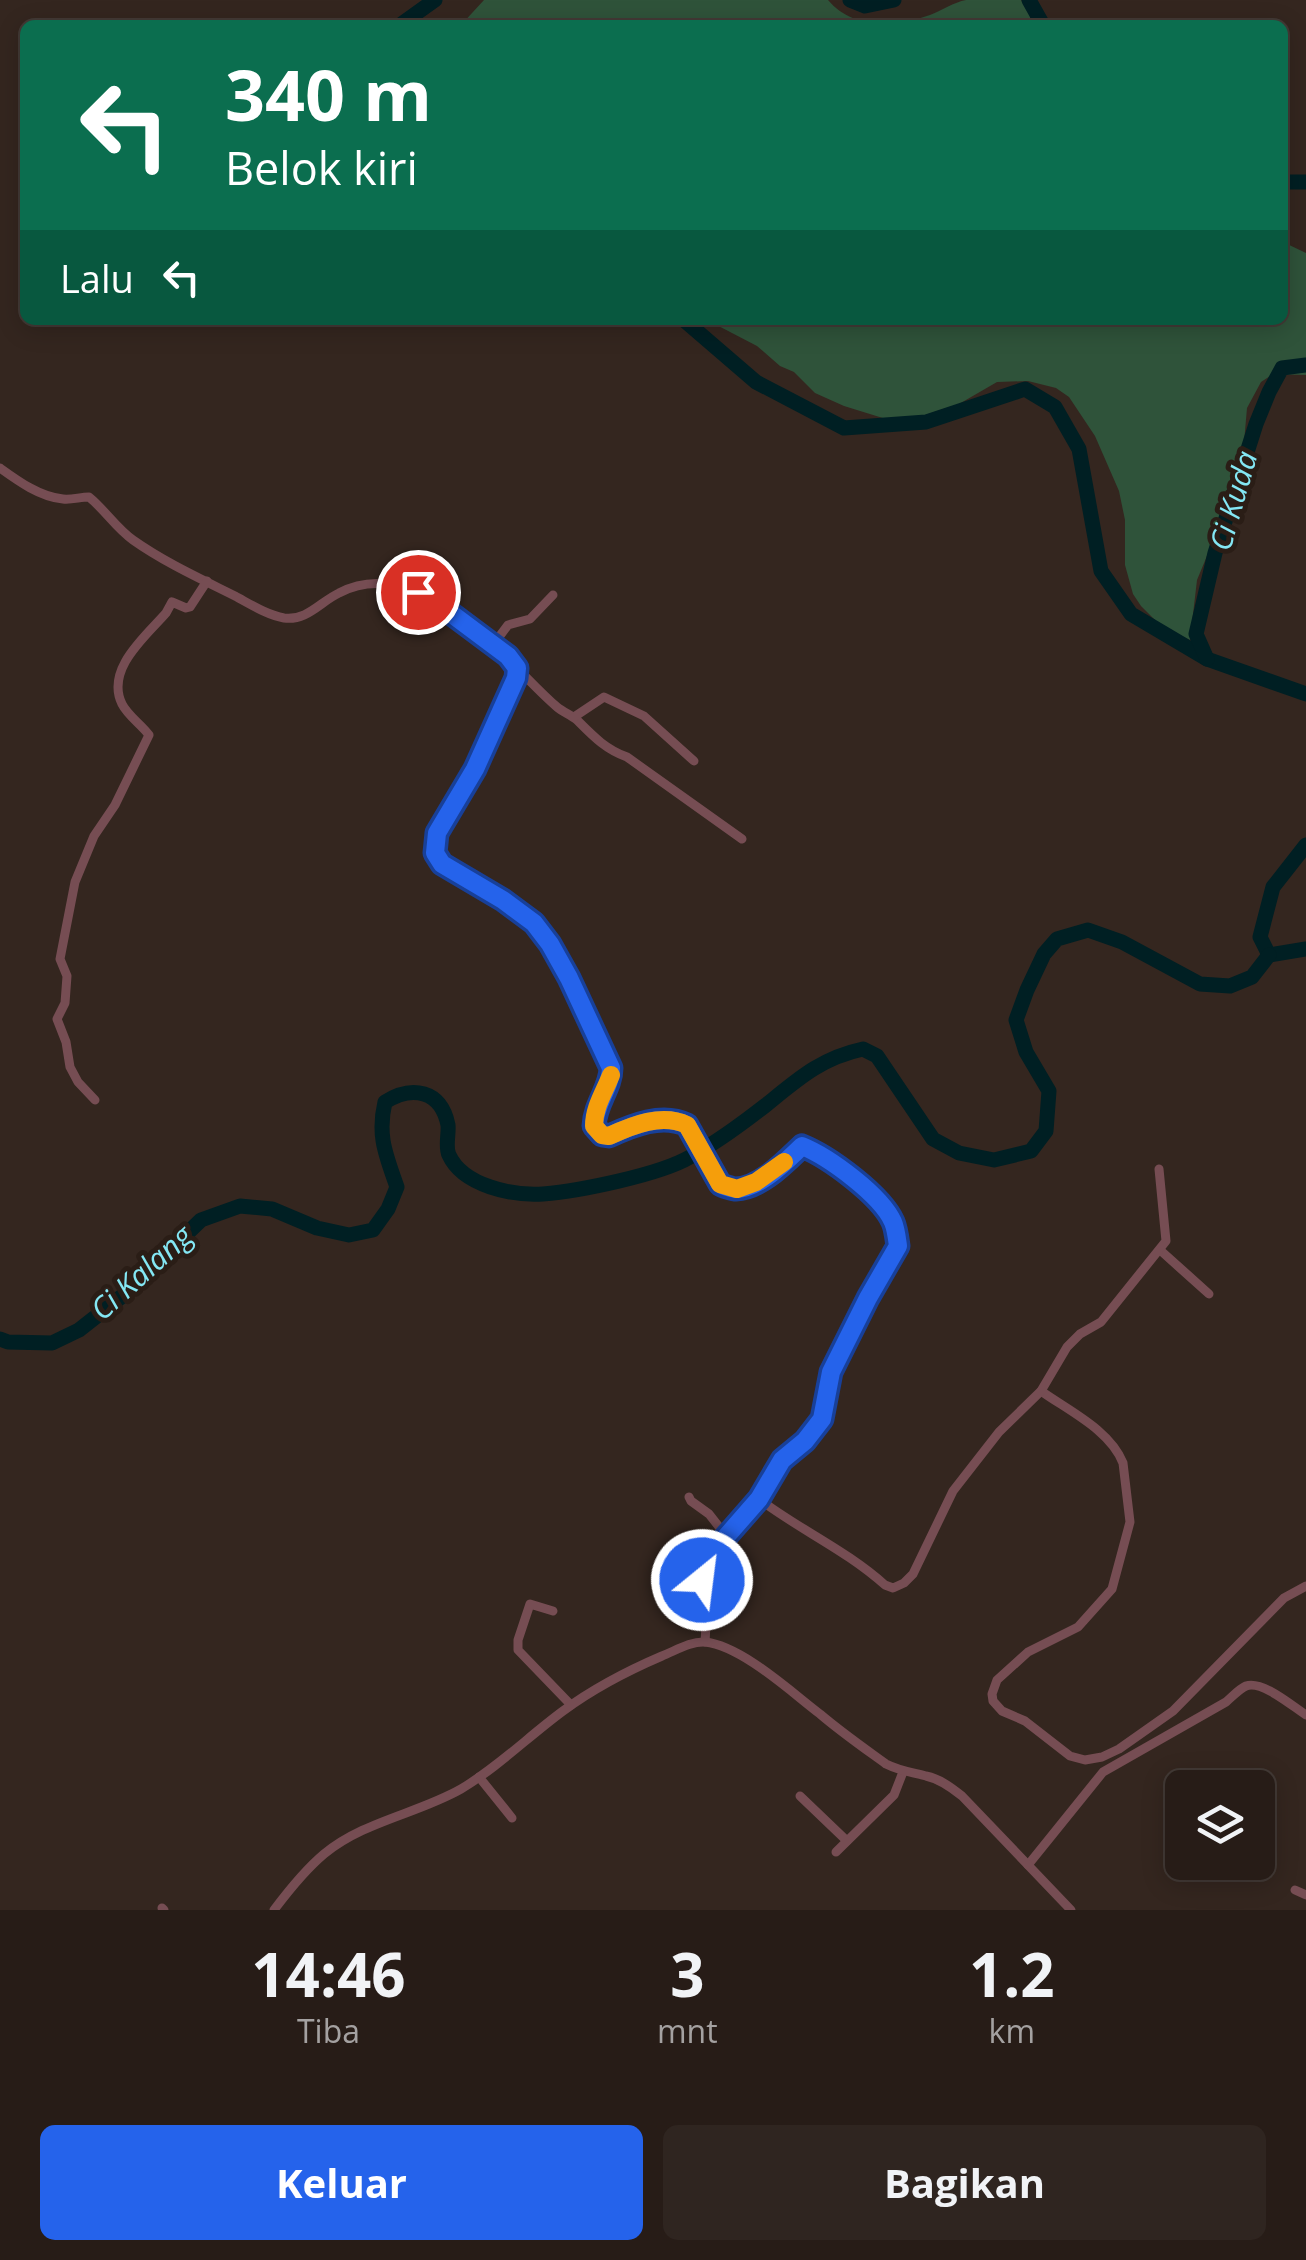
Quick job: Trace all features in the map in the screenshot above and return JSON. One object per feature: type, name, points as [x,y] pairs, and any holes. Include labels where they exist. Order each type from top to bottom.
[{"type":"street","points":[[0,468],[54,498],[89,498],[135,542],[282,618],[302,617],[341,591],[368,582],[403,586],[433,600],[493,644],[566,715],[574,716],[604,697],[644,716],[694,760]]},
{"type":"street","points":[[94,1100],[70,1066],[57,1019],[65,1003],[68,976],[60,959],[75,882],[94,836],[115,805],[149,735],[120,699],[118,684],[123,665],[172,602],[190,608],[206,582]]},
{"type":"street","points":[[493,644],[508,625],[530,619],[553,594]]},
{"type":"street","points":[[517,668],[475,769],[437,833],[435,853],[442,864],[534,923],[550,944],[611,1068],[611,1077],[597,1104],[594,1126],[609,1136],[661,1119],[683,1122],[720,1184],[737,1189],[756,1182],[802,1146],[820,1153],[870,1194],[893,1222],[898,1246],[831,1372],[822,1419],[805,1441],[782,1460],[759,1499],[710,1555],[702,1580],[706,1600],[705,1642]]},
{"type":"street","points":[[574,716],[593,738],[742,839]]},
{"type":"street","points":[[759,1499],[786,1519],[830,1542],[885,1585],[893,1588],[904,1583],[953,1492],[999,1432],[1041,1391],[1067,1347],[1101,1322],[1160,1250],[1167,1234],[1160,1169]]},
{"type":"street","points":[[1160,1250],[1209,1294]]},
{"type":"street","points":[[1041,1391],[1102,1434],[1120,1455],[1129,1528],[1115,1582],[1104,1600],[1078,1627],[1025,1654],[997,1680],[993,1701],[1002,1711],[1025,1721],[1070,1756],[1086,1760],[1102,1757],[1119,1750],[1173,1711],[1284,1598],[1306,1586]]},
{"type":"street","points":[[690,1497],[727,1537]]},
{"type":"street","points":[[552,1612],[530,1604],[518,1650],[571,1705]]},
{"type":"street","points":[[274,1910],[292,1886],[336,1846],[370,1826],[457,1791],[571,1705],[628,1671],[685,1646],[705,1642],[753,1663],[886,1764],[947,1784],[1071,1910]]},
{"type":"street","points":[[1028,1864],[1103,1772],[1226,1702],[1243,1688],[1262,1686],[1306,1714]]},
{"type":"street","points":[[1102,1757],[1103,1772]]},
{"type":"street","points":[[836,1852],[894,1795],[903,1772]]},
{"type":"street","points":[[479,1777],[512,1818]]},
{"type":"street","points":[[800,1796],[847,1842]]},
{"type":"street","points":[[1295,1890],[1306,1896]]},
{"type":"green space","points":[[484,0],[828,0],[859,20],[466,20]]},
{"type":"green space","points":[[966,0],[1021,0],[1030,20],[910,20]]},
{"type":"green space","points":[[1288,244],[1306,253],[1306,375],[1273,374],[1261,382],[1247,408],[1243,454],[1231,498],[1197,580],[1190,640],[1162,627],[1133,594],[1125,565],[1125,520],[1119,491],[1095,436],[1069,397],[1056,388],[1028,381],[997,382],[959,404],[916,418],[886,419],[815,393],[794,372],[780,366],[757,346],[717,325],[1288,325]]},
{"type":"waterway","points":[[407,20],[435,0]]},
{"type":"waterway","name":"Ci Kuda","points":[[850,0],[865,6],[894,0]]},
{"type":"waterway","name":"Ci Kuda","points":[[1029,0],[1040,20]]},
{"type":"waterway","name":"Ci Kuda","points":[[1288,182],[1306,182]]},
{"type":"waterway","points":[[690,325],[756,382],[844,428],[926,422],[1025,389],[1055,407],[1079,449],[1101,571],[1131,614],[1207,659],[1306,694]]},
{"type":"waterway","name":"Ci Kuda","points":[[1207,659],[1196,634],[1215,553],[1256,424],[1282,368],[1306,365]]},
{"type":"waterway","points":[[1306,845],[1273,887],[1260,937],[1269,955],[1306,949]]},
{"type":"waterway","name":"Ci Kalang","points":[[0,1339],[52,1343],[79,1330],[121,1297],[201,1220],[240,1206],[272,1209],[317,1228],[349,1235],[373,1230],[397,1187],[382,1135],[385,1102],[405,1094],[424,1094],[439,1104],[448,1125],[449,1155],[465,1174],[490,1187],[518,1193],[543,1194],[597,1186],[676,1164],[729,1132],[811,1071],[863,1049],[877,1056],[933,1139],[959,1153],[994,1160],[1031,1151],[1046,1131],[1049,1091],[1026,1052],[1016,1020],[1044,954],[1057,939],[1088,930],[1122,942],[1200,984],[1230,986],[1252,977],[1269,955]]},
{"type":"slow traffic","points":[[611,1075],[594,1120],[602,1135],[661,1119],[683,1122],[720,1184],[737,1189],[756,1182],[784,1162]]},
{"type":"route","points":[[418,592],[508,656],[517,668],[488,743],[437,833],[435,853],[442,864],[534,923],[550,944],[611,1068],[611,1077],[597,1104],[594,1126],[598,1132],[609,1136],[661,1119],[683,1122],[720,1184],[737,1189],[756,1182],[802,1146],[820,1153],[838,1167],[870,1194],[893,1222],[898,1246],[831,1372],[822,1419],[805,1441],[782,1460],[759,1499],[710,1555],[702,1580]]}]
